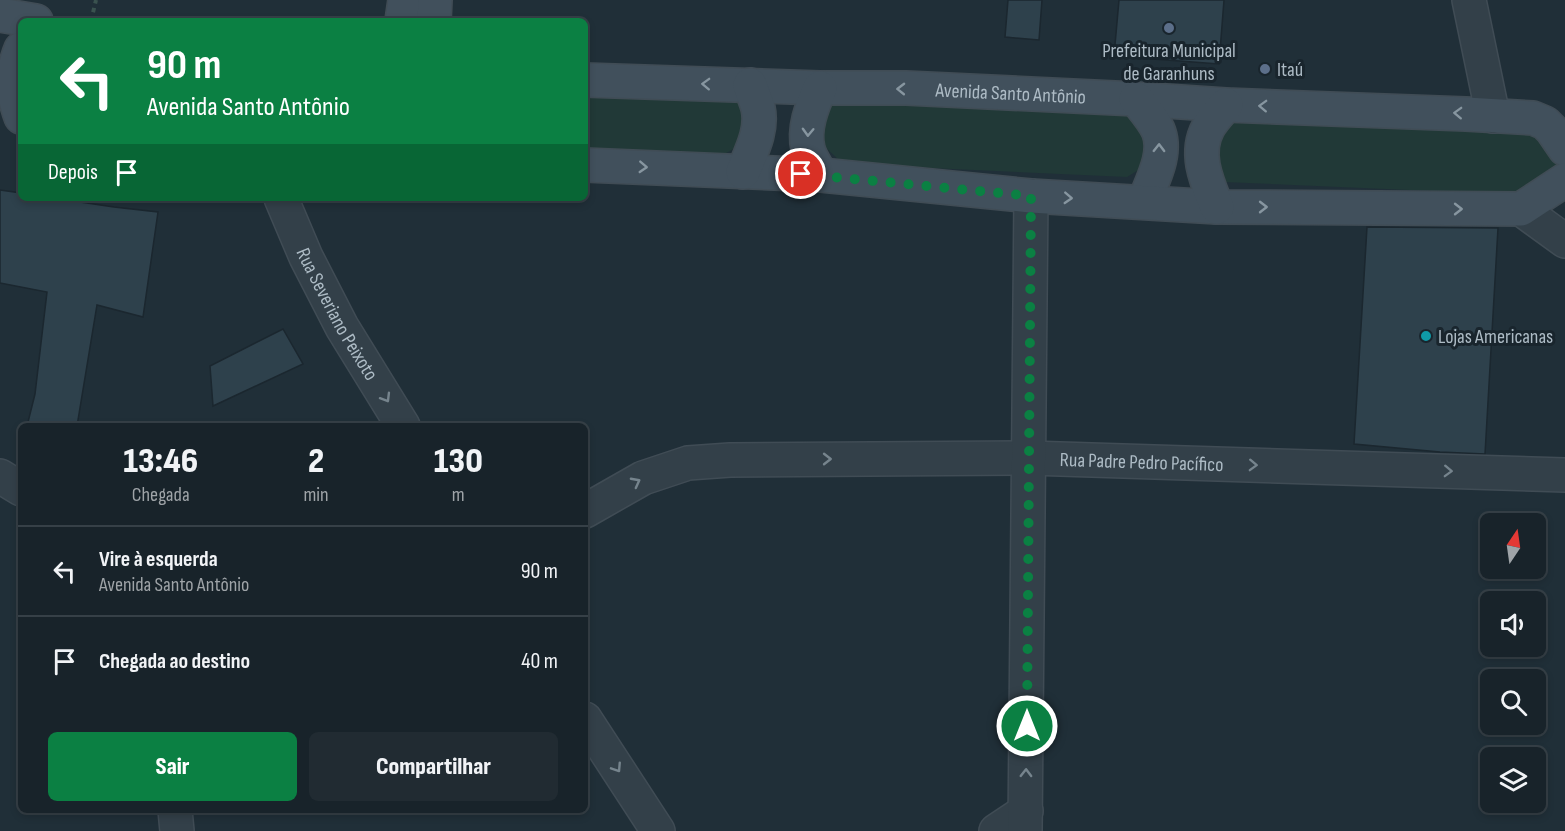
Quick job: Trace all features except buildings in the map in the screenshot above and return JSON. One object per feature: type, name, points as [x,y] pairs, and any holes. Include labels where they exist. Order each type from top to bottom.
[{"type":"main road","points":[[402,18],[405,0]]},
{"type":"main road","points":[[434,18],[435,0]]},
{"type":"main road","points":[[0,15],[18,18]]},
{"type":"main road","points":[[18,59],[14,73],[14,100],[18,111]]},
{"type":"main road","name":"Avenida Santo Antônio","points":[[588,80],[820,88],[906,88],[1533,118],[1545,123],[1565,149]]},
{"type":"main road","points":[[743,172],[759,129],[758,109],[750,85]]},
{"type":"main road","points":[[820,88],[810,112],[807,130],[808,150],[821,176]]},
{"type":"main road","points":[[1136,99],[1158,130],[1161,145],[1158,164],[1144,202]]},
{"type":"main road","points":[[1217,207],[1204,173],[1201,149],[1208,128],[1226,105]]},
{"type":"main road","points":[[0,117],[18,119]]},
{"type":"main road","points":[[588,165],[821,176],[1031,196],[1217,207],[1521,209],[1565,180]]},
{"type":"street","points":[[1469,0],[1493,116]]},
{"type":"street","points":[[996,831],[1025,821],[1031,196]]},
{"type":"street","name":"Rua Severiano Peixoto","points":[[281,201],[342,327],[401,423]]},
{"type":"street","points":[[1521,209],[1565,242]]},
{"type":"street","name":"Rua Padre Pedro Pacífico","points":[[588,509],[643,478],[688,463],[730,460],[1029,458],[1565,475]]},
{"type":"street","points":[[0,476],[18,487]]},
{"type":"street","points":[[588,724],[658,831]]},
{"type":"street","points":[[174,813],[177,831]]},
{"type":"path","points":[[92,18],[96,0]]},
{"type":"green space","points":[[588,89],[743,95],[744,143],[721,156],[588,151]]},
{"type":"green space","points":[[836,97],[1135,108],[1152,135],[1150,163],[1127,177],[843,164],[821,143],[824,107]]},
{"type":"green space","points":[[1235,113],[1538,127],[1565,164],[1525,195],[1224,182],[1210,154]]},
{"type":"place","name":"Prefeitura Municipal de Garanhuns","points":[[1169,28]]},
{"type":"place","name":"Itaú","points":[[1265,69]]},
{"type":"place","name":"Lojas Americanas","points":[[1426,336]]},
{"type":"route","points":[[801,174],[1031,196],[1027,726]]}]
